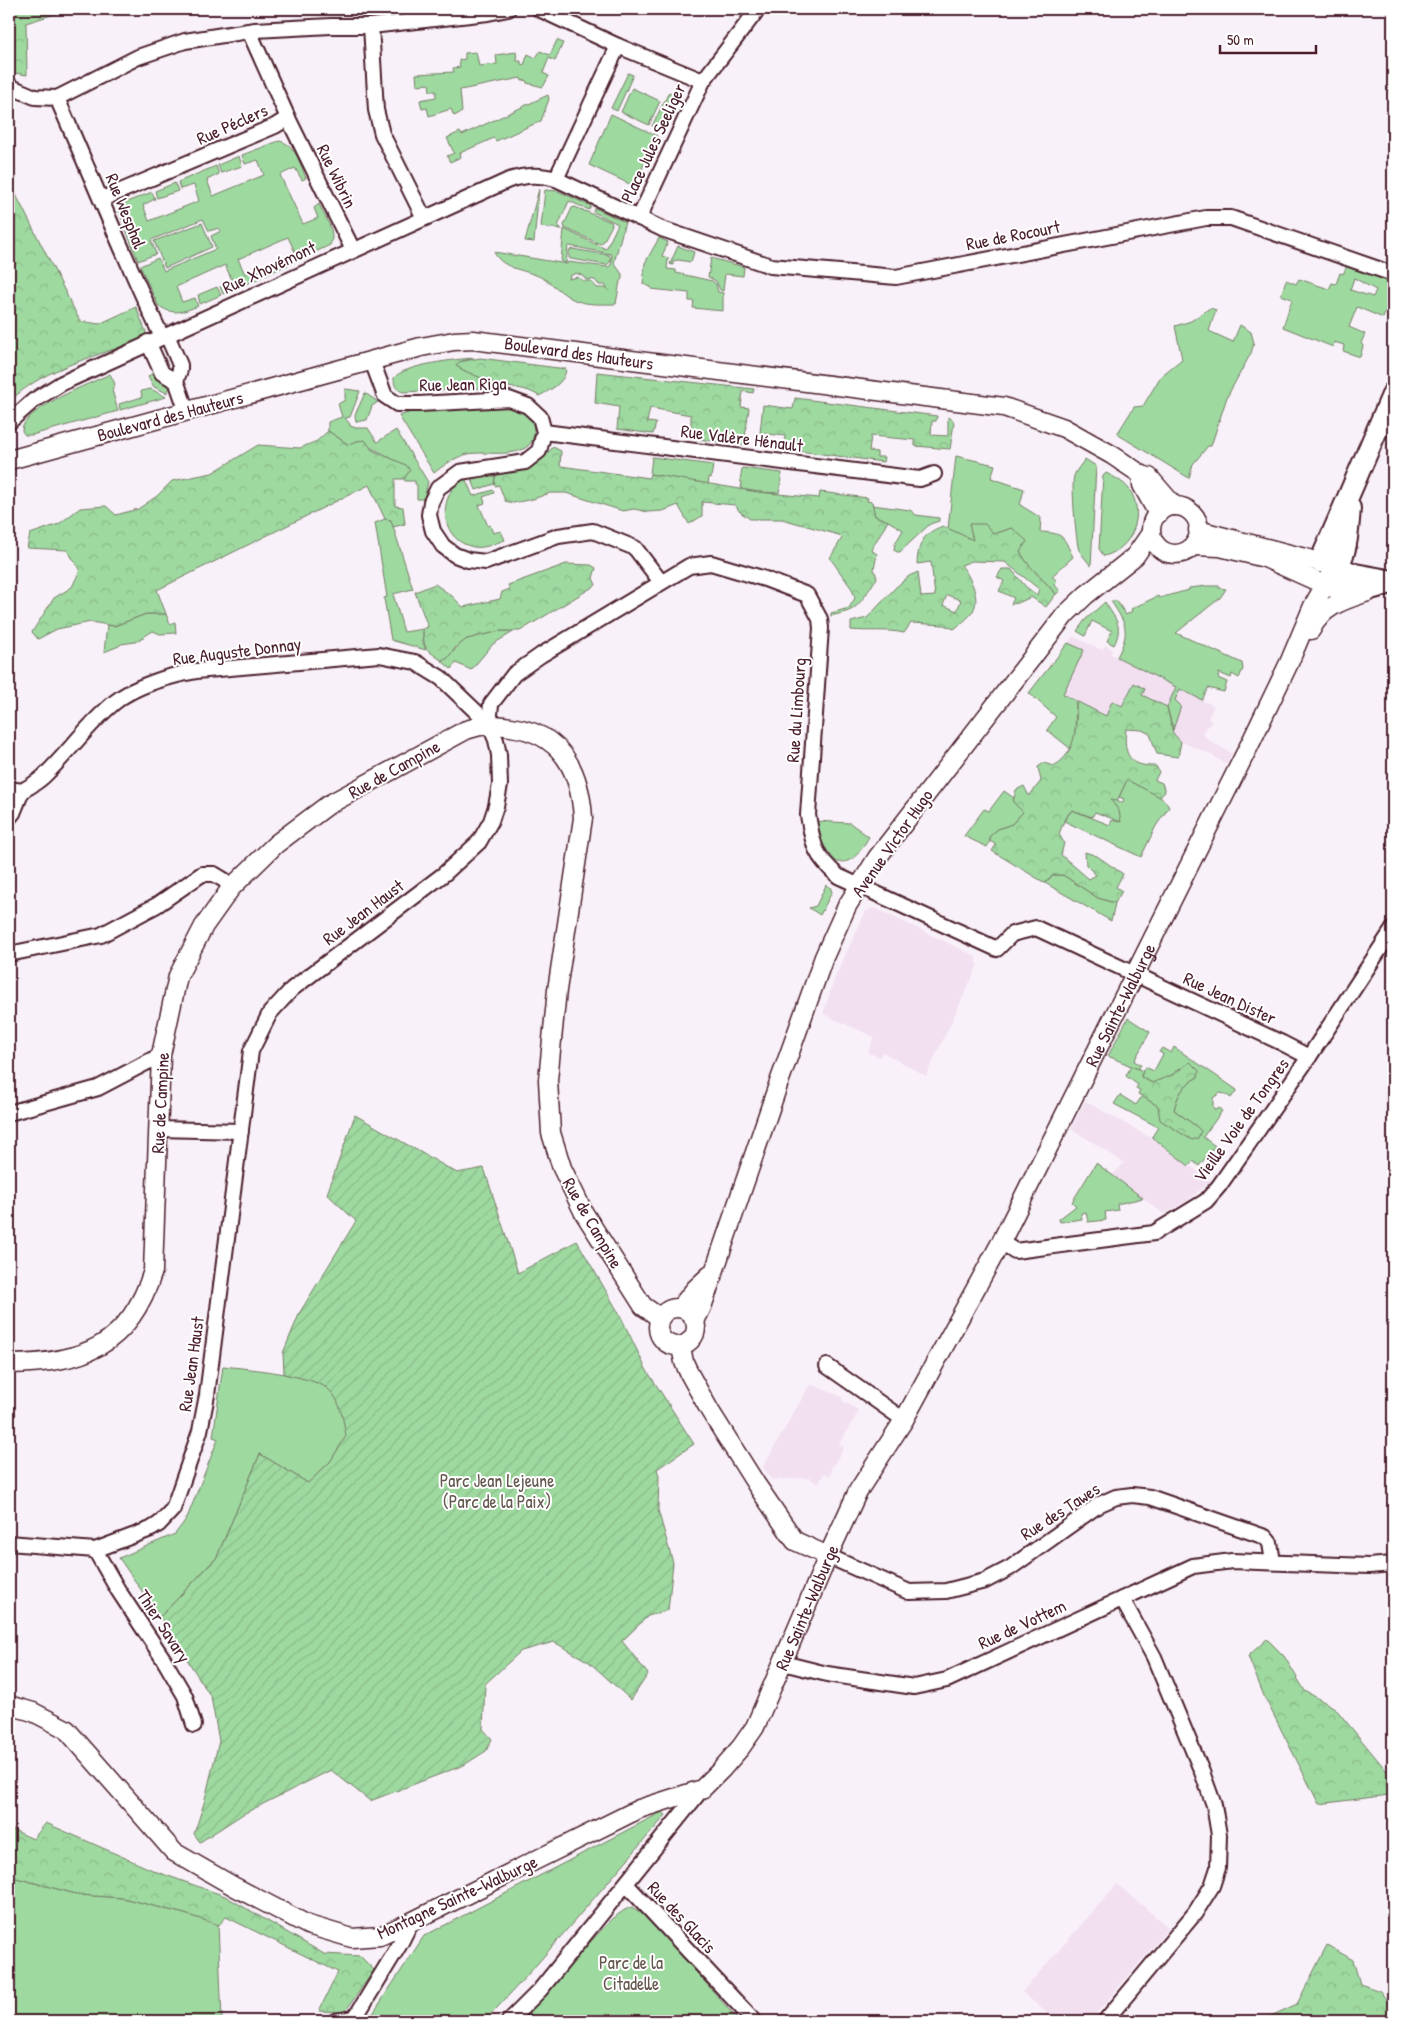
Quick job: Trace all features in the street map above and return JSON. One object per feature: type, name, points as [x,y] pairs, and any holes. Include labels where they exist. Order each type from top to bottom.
[{"type":"main road","points":[[1393,393],[1351,492],[1347,546],[1329,565],[1325,585],[1340,589],[1371,591],[1393,582]]},
{"type":"main road","points":[[1329,565],[1355,574],[1393,582]]},
{"type":"street","points":[[9,86],[35,97],[57,98],[138,57],[185,41],[249,31],[331,26],[371,26],[488,13],[508,9]]},
{"type":"street","name":"Place Jules Seeliger","points":[[539,9],[618,46],[703,81],[639,218],[556,179]]},
{"type":"street","points":[[703,81],[758,9]]},
{"type":"street","points":[[371,26],[376,110],[382,134],[424,218]]},
{"type":"street","name":"Rue Péclers","points":[[102,200],[275,126],[288,118],[249,31]]},
{"type":"street","points":[[556,179],[618,46]]},
{"type":"street","name":"Rue Wesphal","points":[[57,98],[102,200],[129,268],[180,365],[176,381],[162,373],[148,342]]},
{"type":"street","name":"Rue Wibrin","points":[[288,118],[353,250]]},
{"type":"street","name":"Rue Xhovémont","points":[[9,422],[33,401],[62,383],[148,342],[509,180],[532,175],[544,175],[556,179]]},
{"type":"street","name":"Rue de Rocourt","points":[[639,218],[662,229],[771,266],[896,277],[1206,218],[1232,218],[1393,274]]},
{"type":"street","name":"Boulevard des Hauteurs","points":[[10,459],[435,344],[473,340],[988,405],[1019,411],[1064,428],[1112,455],[1142,475],[1149,477],[1174,506],[1185,508],[1191,512],[1198,523],[1196,538]]},
{"type":"street","name":"Rue Jean Riga","points":[[372,361],[385,396],[398,404],[509,399],[528,406],[540,417],[544,432]]},
{"type":"street","points":[[178,386],[187,412]]},
{"type":"street","points":[[544,432],[539,451],[525,462],[460,472],[438,488],[431,502],[429,515],[433,531],[443,546],[455,555],[468,560],[486,562],[558,536],[593,531],[635,548],[661,582]]},
{"type":"street","name":"Rue Valère Hénault","points":[[544,432],[920,479],[934,474]]},
{"type":"street","points":[[1142,475],[1142,485],[1158,514]]},
{"type":"street","points":[[1164,551],[1154,540],[1152,533],[1153,522],[1163,510],[1174,506]]},
{"type":"street","name":"Avenue Victor Hugo","points":[[695,1321],[824,957],[859,885],[877,858],[1060,622],[1077,603],[1135,556],[1152,533]]},
{"type":"street","points":[[1196,538],[1329,565]]},
{"type":"street","points":[[1196,538],[1220,547],[1265,558],[1325,585]]},
{"type":"street","name":"Avenue Victor Hugo","points":[[1113,575],[1120,574],[1164,551],[1176,554],[1183,552],[1196,538]]},
{"type":"street","name":"Rue du Limbourg","points":[[489,724],[492,704],[514,674],[541,655],[689,566],[711,563],[807,595],[820,619],[821,628],[808,815],[812,845],[824,863],[838,876],[996,949],[1012,934],[1036,928],[1135,975]]},
{"type":"street","name":"Rue Sainte-Walburge","points":[[702,1789],[736,1753],[755,1727],[858,1491],[904,1420],[1000,1242],[1135,975],[1289,663],[1303,628],[1325,585]]},
{"type":"street","points":[[1289,663],[1300,655],[1317,618],[1324,611],[1371,591]]},
{"type":"street","name":"Rue Auguste Donnay","points":[[15,790],[43,778],[88,726],[116,700],[146,685],[185,673],[379,655],[415,662],[441,678],[489,724]]},
{"type":"street","name":"Rue de Campine","points":[[9,1364],[37,1364],[62,1360],[90,1351],[114,1336],[140,1306],[154,1271],[161,1055],[178,976],[204,926],[231,888],[276,844],[328,805],[466,730],[489,724],[528,729],[545,737],[559,748],[578,780],[583,818],[557,990],[548,1080],[551,1132],[562,1168],[584,1213],[643,1306],[659,1317]]},
{"type":"street","name":"Rue Jean Haust","points":[[96,1550],[151,1529],[168,1516],[173,1509],[200,1431],[207,1395],[251,1050],[270,1013],[292,989],[451,868],[478,842],[491,821],[500,785],[499,755],[496,740],[489,724]]},
{"type":"street","points":[[9,818],[13,813],[15,790]]},
{"type":"street","points":[[9,954],[101,935],[157,905],[202,874],[214,874],[224,880],[231,888]]},
{"type":"street","name":"Vieille Voie de Tongres","points":[[1000,1242],[1015,1251],[1154,1233],[1206,1201],[1220,1186],[1309,1057],[1393,929]]},
{"type":"street","name":"Rue Jean Dister","points":[[1135,975],[1309,1057]]},
{"type":"street","points":[[9,1113],[98,1088],[161,1055]]},
{"type":"street","points":[[158,1129],[241,1131]]},
{"type":"street","name":"Avenue Victor Hugo","points":[[680,1308],[695,1289],[712,1273]]},
{"type":"street","points":[[680,1308],[686,1310],[695,1321],[695,1334],[681,1347],[668,1344],[663,1340],[658,1328],[659,1317],[666,1311],[680,1308]]},
{"type":"street","points":[[681,1347],[687,1368],[710,1411],[778,1517],[795,1541],[828,1556]]},
{"type":"street","points":[[827,1366],[904,1420]]},
{"type":"street","name":"Rue des Tawes","points":[[828,1556],[909,1592],[946,1591],[985,1581],[1010,1568],[1100,1504],[1116,1497],[1132,1495],[1164,1502],[1264,1537],[1270,1543],[1273,1562]]},
{"type":"street","points":[[9,1542],[96,1550]]},
{"type":"street","name":"Thier Savary","points":[[96,1550],[118,1590],[185,1696],[194,1725]]},
{"type":"street","name":"Rue de Vottem","points":[[783,1663],[827,1674],[918,1688],[947,1680],[1193,1566],[1232,1562],[1273,1562]]},
{"type":"street","points":[[1273,1562],[1369,1566],[1393,1564]]},
{"type":"street","points":[[1105,2021],[1196,1913],[1212,1886],[1218,1861],[1219,1835],[1214,1805],[1202,1772],[1154,1657],[1122,1599]]},
{"type":"street","name":"Montagne Sainte-Walburge","points":[[9,1705],[33,1712],[66,1729],[174,1852],[235,1887],[308,1925],[352,1938],[380,1936],[639,1809],[702,1789]]},
{"type":"street","name":"Rue des Glacis","points":[[702,1789],[626,1884],[754,2021]]},
{"type":"street","points":[[508,2021],[540,1990],[626,1884]]},
{"type":"street","points":[[335,2021],[354,2020],[400,1944],[411,1922]]},
{"type":"shaded area","points":[[1073,636],[1102,650],[1105,645],[1112,649],[1111,654],[1214,706],[1208,719],[1212,722],[1202,733],[1211,742],[1232,753],[1226,764],[1210,754],[1181,742],[1173,733],[1150,734],[1142,730],[1127,728],[1124,743],[1106,716],[1037,682]]},
{"type":"shaded area","points":[[875,908],[975,956],[978,965],[926,1076],[882,1052],[880,1057],[868,1053],[874,1037],[823,1014],[835,977],[866,911]]},
{"type":"shaded area","points":[[1085,1101],[1151,1138],[1211,1181],[1186,1202],[1164,1214],[1112,1175],[1124,1163],[1071,1129]]},
{"type":"shaded area","points":[[810,1384],[842,1397],[843,1401],[859,1411],[839,1444],[844,1447],[831,1469],[830,1476],[824,1473],[818,1484],[809,1478],[771,1480],[763,1467]]},
{"type":"shaded area","points":[[1117,1884],[1169,1928],[1090,2021],[1056,2021],[1022,1992]]},
{"type":"green space","points":[[9,9],[71,9],[26,23],[27,75],[9,72]]},
{"type":"green space","points":[[557,40],[563,43],[555,61],[549,58],[543,73],[549,76],[543,87],[527,83],[526,80],[522,81],[521,78],[460,90],[462,112],[454,116],[451,109],[429,116],[427,108],[422,109],[420,100],[436,97],[436,91],[430,91],[429,84],[417,85],[416,74],[454,72],[453,68],[460,67],[459,60],[465,59],[465,53],[476,52],[479,66],[497,64],[496,55],[516,52],[517,61],[521,61],[521,64],[524,65],[528,54],[536,58],[540,51],[550,55]]},
{"type":"green space","points":[[628,73],[633,75],[617,111],[611,108]]},
{"type":"green space","points":[[632,88],[660,101],[649,125],[621,112]]},
{"type":"green space","points":[[669,92],[676,95],[660,130],[652,126]]},
{"type":"green space","points":[[548,95],[549,99],[541,121],[496,141],[494,138],[460,153],[461,157],[450,162],[447,156],[454,153],[447,138],[460,132],[462,135]]},
{"type":"green space","points":[[611,114],[657,136],[634,186],[589,165]]},
{"type":"green space","points":[[279,141],[285,143],[293,150],[306,178],[302,180],[295,168],[280,175],[303,224],[318,218],[314,208],[319,204],[331,229],[332,240],[330,245],[286,266],[283,259],[295,252],[288,237],[238,259],[245,274],[258,270],[262,277],[223,294],[220,287],[232,280],[225,265],[176,287],[182,302],[195,298],[198,306],[173,312],[158,305],[140,266],[158,258],[164,271],[216,249],[211,236],[221,231],[219,228],[209,231],[203,219],[151,240],[156,254],[138,261],[119,211],[119,205],[152,192],[155,199],[143,205],[149,221],[199,201],[194,185],[180,189],[178,182],[216,166],[219,174],[207,180],[213,196],[264,175],[258,160],[245,164],[242,155]]},
{"type":"green space","points":[[239,156],[242,166],[221,173],[218,165]]},
{"type":"green space","points":[[9,181],[80,321],[99,324],[136,307],[146,332],[144,338],[55,371],[39,379],[9,402]]},
{"type":"green space","points":[[175,183],[178,191],[157,198],[155,191]]},
{"type":"green space","points":[[539,189],[534,242],[525,241]]},
{"type":"green space","points":[[545,190],[558,191],[591,206],[589,210],[569,201],[558,226],[562,229],[541,227]]},
{"type":"green space","points":[[575,207],[611,222],[612,225],[603,242],[600,244],[565,228],[564,225],[572,208]]},
{"type":"green space","points":[[595,208],[625,222],[614,263],[622,274],[616,304],[591,304],[577,301],[544,279],[503,263],[494,252],[567,264],[568,262],[608,267],[611,265],[611,254],[570,246],[568,247],[566,263],[561,261],[564,229],[606,249],[618,224],[593,212]],"holes":[[[576,273],[585,279],[595,280],[599,285],[605,285],[609,291],[606,288],[597,288],[591,281],[584,281],[577,277],[569,279],[570,276]]]},
{"type":"green space","points":[[202,223],[212,247],[165,268],[154,241]]},
{"type":"green space","points":[[659,238],[668,242],[662,256],[668,258],[667,269],[676,270],[676,273],[712,281],[716,284],[718,292],[723,293],[723,311],[693,308],[694,301],[689,301],[689,293],[651,289],[651,287],[643,284],[645,263]]},
{"type":"green space","points":[[678,246],[694,252],[691,262],[678,260],[673,261],[673,265],[670,264]]},
{"type":"green space","points":[[572,249],[609,255],[611,258],[610,262],[607,265],[571,259],[569,258],[569,251]]},
{"type":"green space","points":[[711,258],[744,267],[743,276],[725,274],[723,291],[720,290],[716,281],[708,277]]},
{"type":"green space","points":[[282,259],[285,266],[264,276],[261,267]]},
{"type":"green space","points":[[1348,264],[1369,271],[1393,285],[1393,293],[1383,318],[1357,307],[1349,327],[1365,334],[1361,343],[1363,346],[1360,357],[1343,351],[1344,345],[1334,342],[1333,347],[1283,327],[1292,299],[1281,295],[1286,280],[1296,284],[1299,279],[1329,289],[1332,283],[1336,284],[1340,273],[1343,274]],"holes":[[[1354,278],[1376,290],[1373,297],[1350,290]]]},
{"type":"green space","points":[[217,287],[221,295],[200,304],[198,295]]},
{"type":"green space","points":[[1210,308],[1216,310],[1209,331],[1233,342],[1240,325],[1251,332],[1254,343],[1251,353],[1227,397],[1211,446],[1208,446],[1193,464],[1189,478],[1117,434],[1134,407],[1143,406],[1161,376],[1182,359],[1175,326],[1191,321]]},
{"type":"green space","points":[[474,358],[459,362],[462,370],[503,387],[403,392],[398,390],[395,385],[394,378],[399,373],[419,366]]},
{"type":"green space","points":[[480,358],[566,369],[560,382],[539,396],[527,390],[496,384],[456,366],[459,362]]},
{"type":"green space","points":[[158,371],[173,387],[167,390],[167,393],[154,387],[148,376]]},
{"type":"green space","points":[[597,372],[754,389],[753,393],[743,391],[741,407],[749,408],[745,437],[749,437],[748,446],[691,438],[691,415],[650,408],[647,422],[656,423],[653,434],[617,429],[619,407],[595,403]]},
{"type":"green space","points":[[110,374],[115,384],[112,390],[118,411],[32,435],[25,435],[22,431],[25,423],[33,414],[45,406],[74,390]]},
{"type":"green space","points":[[151,389],[166,397],[120,410],[119,404],[142,397],[141,391]]},
{"type":"green space","points":[[345,389],[360,391],[350,417],[345,418],[350,426],[368,428],[377,442],[396,430],[428,482],[424,499],[417,499],[417,485],[415,481],[405,481],[403,473],[394,460],[357,441],[349,445],[328,431],[328,422],[342,417],[338,404],[345,400]]},
{"type":"green space","points":[[365,393],[378,402],[372,406],[367,420],[356,422],[355,415]]},
{"type":"green space","points":[[795,398],[937,416],[936,421],[932,421],[931,435],[948,436],[948,417],[954,423],[950,449],[915,446],[915,440],[871,436],[869,451],[877,452],[877,457],[884,457],[883,462],[784,449],[785,436],[760,433],[763,405],[793,409]]},
{"type":"green space","points":[[507,407],[522,411],[529,416],[534,434],[531,443],[516,452],[463,455],[434,473],[399,416],[414,411]]},
{"type":"green space","points":[[328,431],[349,445],[365,440],[372,450],[406,465],[410,470],[404,479],[395,479],[395,506],[403,507],[405,524],[393,527],[391,520],[385,519],[369,485],[157,590],[166,614],[146,614],[114,626],[91,622],[57,629],[38,639],[32,632],[54,598],[72,587],[80,570],[67,550],[27,548],[30,534],[59,524],[80,508],[106,506],[116,515],[138,509],[157,496],[172,481],[212,473],[258,445],[300,448],[317,441]]},
{"type":"green space","points":[[553,447],[561,451],[560,466],[649,478],[650,474],[758,492],[819,498],[820,492],[868,498],[867,501],[872,502],[875,516],[888,521],[871,550],[877,554],[874,569],[877,578],[855,607],[849,611],[831,616],[831,613],[849,608],[855,598],[852,589],[830,558],[842,538],[839,535],[782,519],[750,519],[740,512],[735,505],[702,502],[702,516],[689,524],[678,505],[663,511],[648,512],[634,509],[623,511],[566,493],[550,493],[513,503],[505,501],[499,485],[495,486],[497,475],[508,468],[537,461],[545,456]]},
{"type":"green space","points":[[956,456],[995,465],[991,478],[1024,489],[1020,505],[1041,518],[1040,532],[1059,535],[1065,541],[1073,557],[1052,576],[1057,581],[1054,584],[1060,591],[1056,594],[1028,564],[1020,552],[1012,528],[994,534],[970,524],[973,541],[948,529]]},
{"type":"green space","points":[[652,457],[713,465],[711,478],[709,477],[708,485],[650,474]]},
{"type":"green space","points":[[1085,459],[1096,466],[1091,566],[1079,550],[1073,501],[1074,476]]},
{"type":"green space","points":[[742,468],[782,473],[779,493],[741,489]]},
{"type":"green space","points":[[1106,473],[1122,482],[1129,489],[1134,498],[1136,519],[1134,529],[1123,546],[1104,556],[1099,549],[1103,476]]},
{"type":"green space","points":[[495,476],[494,484],[476,490],[471,477]]},
{"type":"green space","points":[[465,478],[473,496],[493,490],[494,493],[483,497],[485,503],[479,505],[493,533],[501,531],[505,540],[486,546],[474,547],[462,543],[448,527],[446,505],[449,495],[456,485]]},
{"type":"green space","points":[[872,505],[910,510],[916,515],[939,518],[939,521],[930,524],[900,552],[897,552],[894,550],[895,544],[903,530],[875,516]]},
{"type":"green space","points":[[385,519],[391,520],[413,589],[393,594],[404,632],[423,629],[423,642],[426,650],[391,640],[384,598],[387,597],[375,523]]},
{"type":"green space","points":[[969,524],[985,524],[994,534],[1012,528],[1027,541],[1020,552],[1028,564],[1056,594],[1046,607],[1031,597],[1011,604],[1014,598],[999,591],[1004,581],[997,577],[1002,569],[1011,569],[1026,587],[1037,595],[1039,589],[1005,562],[972,561],[961,565],[970,578],[975,595],[975,606],[970,616],[954,629],[944,625],[911,623],[904,633],[851,630],[851,622],[867,618],[895,588],[909,576],[918,572],[921,597],[935,596],[931,562],[917,564],[920,545],[931,532],[943,526],[973,540]],"holes":[[[947,595],[961,600],[957,611],[943,605]]]},
{"type":"green space","points":[[566,564],[591,565],[596,568],[593,578],[596,585],[520,631],[500,631],[467,639],[456,647],[447,659],[441,660],[426,648],[423,629],[428,627],[415,592],[435,584],[452,596],[463,607],[500,599],[502,592],[510,589],[508,585]]},
{"type":"green space","points":[[1219,586],[1219,588],[1226,589],[1220,598],[1176,633],[1242,663],[1243,669],[1239,678],[1232,674],[1231,678],[1219,673],[1218,678],[1227,682],[1224,692],[1208,688],[1202,700],[1180,689],[1175,700],[1181,706],[1173,730],[1167,707],[1176,687],[1117,657],[1124,640],[1125,628],[1111,601],[1117,601],[1126,615],[1132,611],[1131,609],[1158,596],[1159,598],[1189,590],[1189,588]]},
{"type":"green space","points":[[1105,602],[1117,622],[1118,632],[1114,645],[1107,641],[1112,631],[1092,621],[1085,636],[1077,631],[1085,620]]},
{"type":"green space","points":[[146,614],[166,614],[170,624],[175,622],[176,633],[160,634],[153,631],[135,642],[121,644],[104,652],[107,625],[114,626]]},
{"type":"green space","points":[[500,631],[515,631],[493,644],[471,670],[456,663],[451,669],[441,660],[448,657],[465,640]]},
{"type":"green space","points":[[1068,643],[1084,650],[1063,694],[1076,701],[1075,735],[1071,749],[1047,730],[1056,717],[1029,693]]},
{"type":"green space","points":[[1134,683],[1145,689],[1142,695],[1167,707],[1173,733],[1181,742],[1178,757],[1157,754],[1150,734],[1142,730],[1126,729],[1127,752],[1130,757],[1140,764],[1156,766],[1159,772],[1155,780],[1162,783],[1165,792],[1160,797],[1127,780],[1117,801],[1111,800],[1119,811],[1121,822],[1095,812],[1092,817],[1072,810],[1065,818],[1059,834],[1064,843],[1061,855],[1089,879],[1096,875],[1086,865],[1085,852],[1097,856],[1123,874],[1116,887],[1122,891],[1115,903],[1098,898],[1063,875],[1053,875],[1045,883],[992,851],[996,845],[990,841],[990,836],[998,829],[1012,824],[1023,812],[1013,802],[1016,790],[1024,786],[1029,796],[1041,781],[1038,767],[1044,763],[1053,766],[1067,754],[1074,738],[1076,701],[1106,716],[1112,701],[1122,706]]},
{"type":"green space","points":[[1127,780],[1156,794],[1169,807],[1156,826],[1141,857],[1064,821],[1072,810],[1110,825],[1112,820],[1119,822],[1111,799],[1122,803],[1124,799],[1119,797]]},
{"type":"green space","points":[[1004,791],[1014,798],[1013,802],[1023,812],[1012,824],[998,829],[990,836],[987,847],[964,836],[984,809],[989,811]]},
{"type":"green space","points":[[815,821],[850,823],[869,837],[856,855],[848,861],[837,862],[823,843]]},
{"type":"green space","points":[[1053,875],[1063,875],[1098,898],[1115,903],[1111,921],[1045,883]]},
{"type":"green space","points":[[826,885],[830,887],[832,892],[820,915],[809,908],[816,906]]},
{"type":"green space","points":[[1128,1018],[1150,1032],[1134,1061],[1141,1065],[1138,1069],[1108,1056]]},
{"type":"green space","points":[[1174,1047],[1237,1090],[1231,1098],[1220,1093],[1213,1098],[1215,1110],[1219,1108],[1222,1111],[1203,1137],[1215,1146],[1199,1166],[1193,1161],[1189,1166],[1152,1137],[1158,1127],[1114,1104],[1120,1095],[1136,1105],[1142,1096],[1197,1127],[1174,1110],[1182,1090],[1198,1077],[1180,1068],[1172,1075],[1152,1083],[1140,1076],[1145,1067],[1154,1071],[1163,1054],[1159,1052],[1162,1048],[1171,1053]]},
{"type":"green space","points":[[1190,1062],[1199,1071],[1198,1077],[1182,1090],[1174,1110],[1201,1131],[1198,1138],[1192,1140],[1160,1120],[1158,1106],[1138,1094],[1140,1090],[1136,1088],[1138,1085],[1126,1076],[1131,1066],[1143,1071],[1141,1077],[1152,1083],[1172,1075]]},
{"type":"green space","name":"Parc Jean Lejeune (Parc de la Paix)","points":[[355,1115],[457,1173],[484,1168],[518,1273],[577,1241],[620,1315],[646,1369],[694,1444],[657,1469],[659,1476],[658,1510],[673,1563],[668,1610],[648,1616],[622,1641],[648,1674],[631,1700],[589,1662],[554,1642],[521,1651],[485,1684],[483,1729],[492,1739],[486,1751],[464,1765],[370,1801],[331,1770],[243,1814],[200,1842],[194,1834],[204,1803],[219,1741],[211,1697],[160,1617],[217,1557],[260,1454],[308,1483],[330,1462],[346,1436],[340,1407],[330,1390],[312,1381],[284,1374],[283,1353],[300,1312],[356,1221],[327,1194]]},
{"type":"green space","points":[[1096,1163],[1143,1198],[1117,1204],[1118,1210],[1105,1212],[1106,1220],[1088,1222],[1086,1212],[1081,1213],[1082,1219],[1060,1222],[1059,1219],[1076,1206],[1072,1202]]},
{"type":"green space","points":[[223,1366],[300,1377],[328,1388],[336,1395],[341,1404],[347,1436],[330,1462],[308,1483],[260,1454],[217,1557],[160,1617],[119,1558],[175,1534],[187,1518],[218,1439],[213,1437]]},
{"type":"green space","points":[[1267,1639],[1284,1656],[1305,1691],[1335,1708],[1386,1770],[1393,1771],[1393,1804],[1389,1795],[1319,1804],[1264,1696],[1248,1656]]},
{"type":"green space","points":[[662,1812],[666,1815],[531,1971],[485,2021],[368,2021],[424,1936]]},
{"type":"green space","points":[[46,1823],[157,1872],[225,1896],[324,1954],[360,1956],[374,1970],[345,2012],[319,2011],[338,1972],[226,1917],[219,1925],[123,1898],[80,1895],[9,1876],[9,1828],[33,1839]]},
{"type":"green space","points":[[9,1876],[80,1895],[123,1898],[218,1924],[222,2021],[12,2021],[9,2009]]},
{"type":"green space","name":"Parc de la Citadelle","points":[[632,1907],[650,1919],[739,2021],[519,2021],[544,1997],[599,1932],[623,1911]]},
{"type":"green space","points":[[1327,1945],[1353,1960],[1360,1984],[1380,1991],[1388,2002],[1393,2001],[1393,2021],[1260,2021],[1297,2004]]}]
